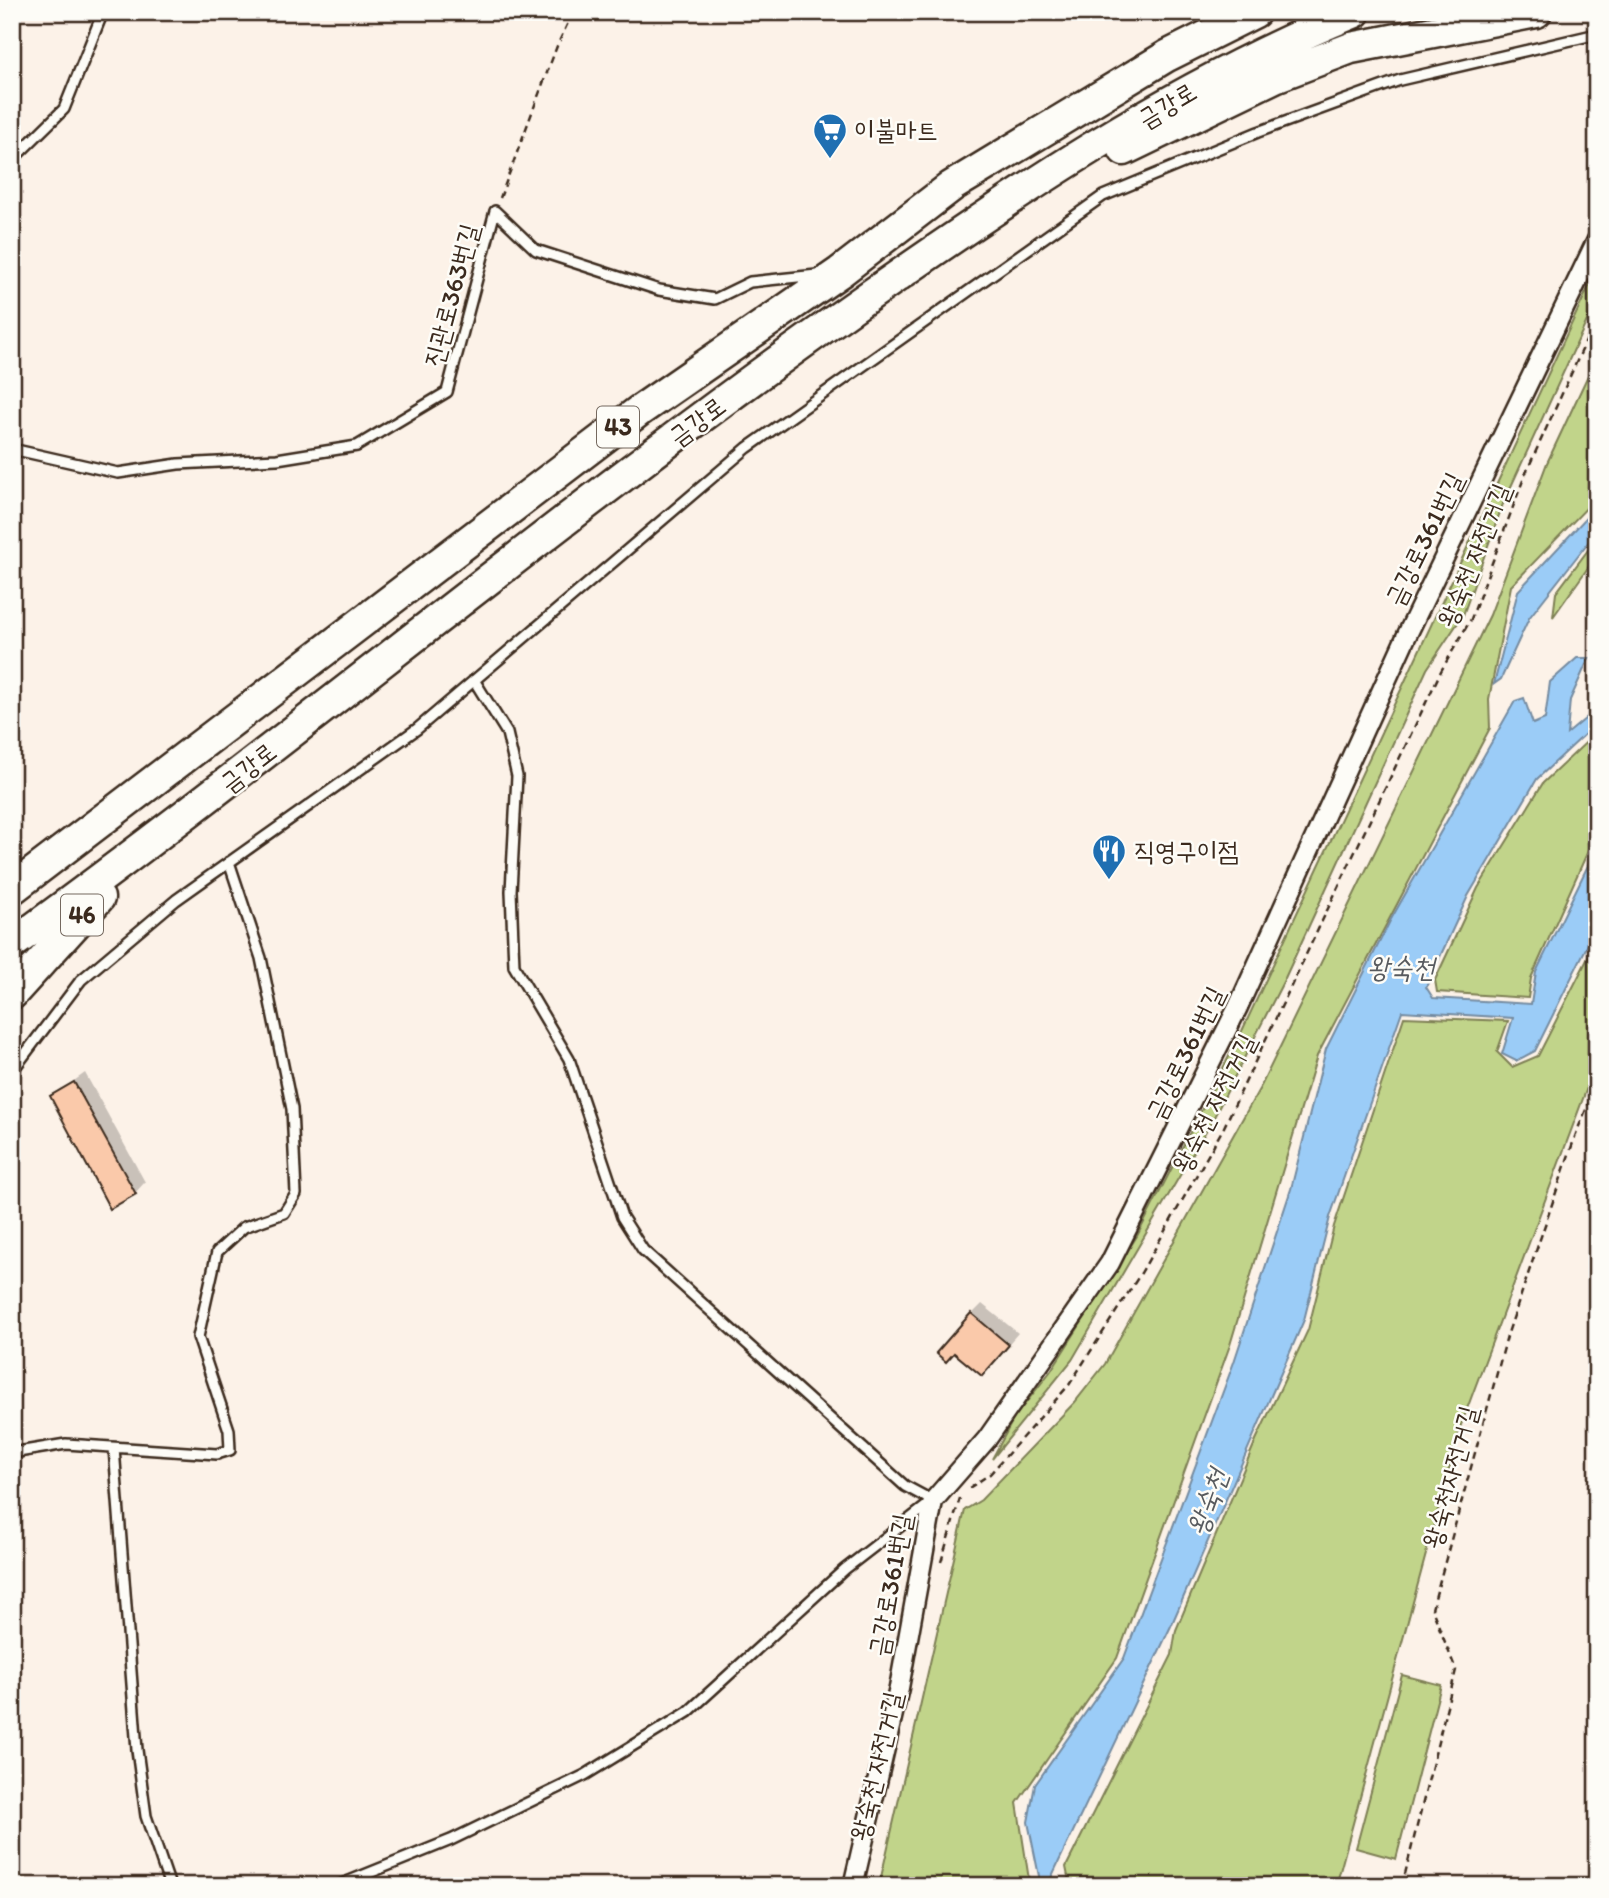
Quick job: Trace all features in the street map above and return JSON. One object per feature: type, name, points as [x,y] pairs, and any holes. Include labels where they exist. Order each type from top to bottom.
[{"type":"highway","points":[[1065,116],[1220,12]]},
{"type":"highway","name":"금강로","points":[[12,889],[639,411],[840,272],[952,186],[1167,56],[1255,12]]},
{"type":"highway","name":"금강로","points":[[12,943],[155,840],[574,513],[790,352],[969,226],[1206,81],[1355,12]]},
{"type":"highway","points":[[969,226],[1275,77],[1351,48],[1536,12]]},
{"type":"highway","name":"46","points":[[12,994],[56,942],[155,840]]},
{"type":"street","name":"금강로361번길","points":[[853,1886],[899,1688],[933,1501],[987,1439],[1110,1263],[1238,1007],[1406,637],[1597,240]]},
{"type":"lane","points":[[12,160],[64,110],[103,12]]},
{"type":"lane","points":[[12,1076],[16,1066],[81,980],[176,900],[417,729],[747,448],[1103,196],[1258,132],[1400,80],[1597,34]]},
{"type":"lane","name":"진관로363번길","points":[[12,449],[118,473],[178,464],[277,459],[357,446],[447,392],[495,211],[536,250],[659,290],[715,299],[750,282],[840,272]]},
{"type":"lane","points":[[337,1886],[451,1840],[585,1775],[688,1712],[845,1569],[933,1501],[905,1486],[687,1291],[643,1250],[622,1217],[569,1059],[514,966],[510,936],[517,776],[507,733],[474,680]]},
{"type":"lane","points":[[12,1453],[66,1444],[217,1454],[230,1450],[229,1430],[198,1336],[217,1252],[244,1227],[284,1213],[296,1194],[292,1109],[261,958],[229,862]]},
{"type":"lane","points":[[114,1448],[137,1750],[146,1816],[170,1886]]},
{"type":"path","points":[[495,211],[557,46],[573,12]]},
{"type":"path","name":"왕숙천 자전거길","points":[[939,1573],[960,1498],[990,1475],[1083,1367],[1141,1273],[1224,1127],[1332,894],[1441,671],[1471,619],[1525,475],[1597,317]]},
{"type":"path","name":"왕숙천자전거길","points":[[1402,1886],[1456,1670],[1432,1609],[1508,1333],[1577,1130],[1597,1084]]},
{"type":"green space","points":[[1597,269],[1597,299],[1503,504],[1463,615],[1427,669],[1285,978],[1213,1119],[1072,1360],[992,1459],[1014,1418],[1050,1372],[1137,1236],[1242,1031]]},
{"type":"green space","points":[[1597,356],[1597,497],[1511,586],[1489,699],[1490,728],[1317,1056],[1230,1345],[1117,1658],[1017,1803],[1030,1886],[879,1886],[965,1510],[981,1500],[1075,1402],[1105,1364],[1262,1084],[1490,615],[1547,463]]},
{"type":"green space","points":[[1597,538],[1597,555],[1553,617],[1556,593]]},
{"type":"green space","points":[[1597,732],[1597,831],[1531,978],[1528,998],[1437,992],[1435,980],[1478,888],[1543,783]]},
{"type":"green space","points":[[1597,940],[1597,1061],[1461,1425],[1336,1886],[1070,1886],[1066,1867],[1172,1655],[1176,1630],[1256,1440],[1308,1330],[1334,1226],[1404,1017],[1508,1021],[1497,1052],[1512,1067],[1538,1056]]},
{"type":"green space","points":[[1402,1675],[1441,1685],[1396,1859],[1356,1848]]},
{"type":"water","points":[[1597,506],[1597,531],[1529,618],[1501,679],[1494,684],[1518,591]]},
{"type":"water","name":"왕숙천","points":[[1577,658],[1589,658],[1570,700],[1567,734],[1597,709],[1597,723],[1537,779],[1468,896],[1426,987],[1433,998],[1531,1004],[1536,972],[1597,847],[1597,926],[1535,1051],[1516,1061],[1502,1054],[1513,1018],[1402,1011],[1330,1217],[1304,1320],[1171,1626],[1051,1878],[1055,1886],[1041,1886],[1028,1822],[1035,1785],[1124,1658],[1234,1362],[1291,1189],[1326,1049],[1390,921],[1515,701],[1524,698],[1533,724],[1545,719],[1550,682]]},
{"type":"building","points":[[74,1082],[136,1194],[110,1209],[50,1096]]},
{"type":"building","points":[[971,1313],[1009,1345],[982,1376],[954,1353],[946,1362],[936,1353]]},
{"type":"place","name":"이불마트","points":[[830,160]]},
{"type":"place","name":"직영구이점","points":[[1109,881]]}]
